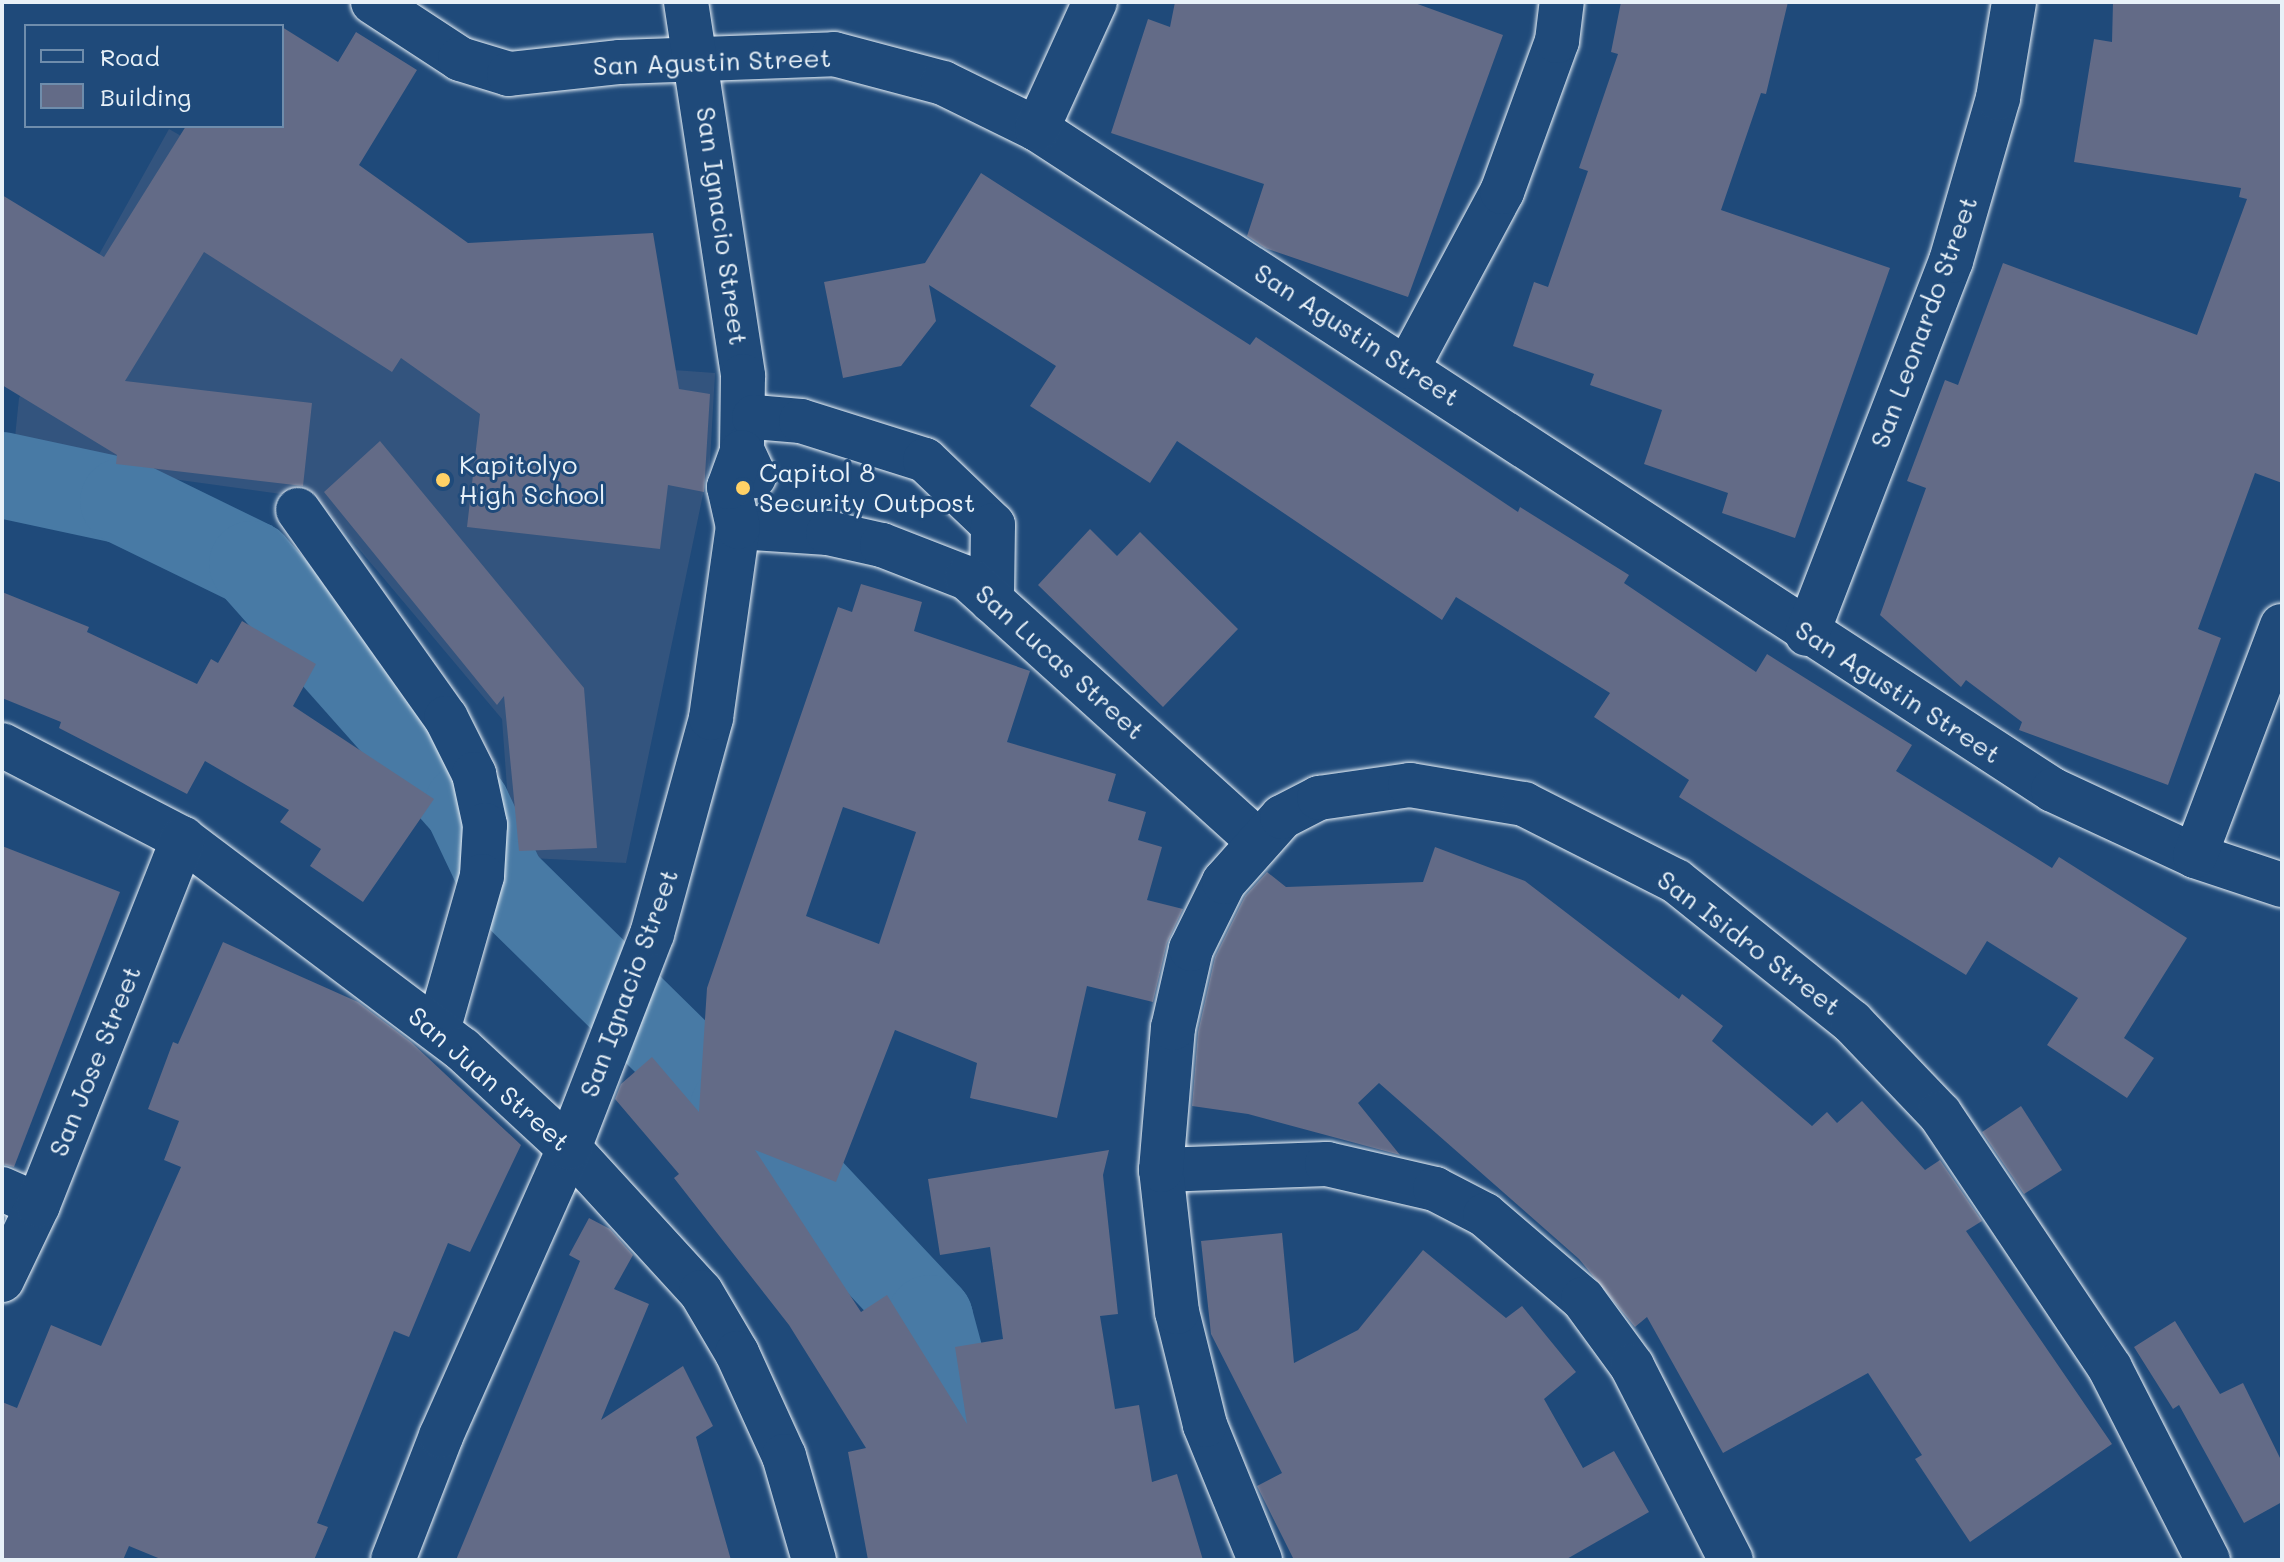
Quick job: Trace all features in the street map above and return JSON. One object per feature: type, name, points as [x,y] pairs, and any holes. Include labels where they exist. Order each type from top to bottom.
[{"type":"street","name":"San Agustin Street","points":[[373,2],[460,59],[509,74],[697,57],[834,54],[943,83],[1037,129],[1408,367],[1807,634],[2053,790],[2195,856],[2282,885]]},
{"type":"street","name":"San Ignacio Street","points":[[393,1560],[441,1436],[569,1148],[652,934],[711,718],[738,523],[761,491],[745,424],[697,57],[686,2]]},
{"type":"street","points":[[1037,129],[1095,2]]},
{"type":"street","points":[[1408,367],[1502,192],[1557,41],[1562,2]]},
{"type":"street","name":"San Leonardo Street","points":[[1807,634],[1951,261],[1998,98],[2014,2]]},
{"type":"street","points":[[745,424],[801,421],[925,460],[993,525],[992,601]]},
{"type":"street","points":[[298,510],[446,718],[474,774],[485,825],[482,876],[438,1030]]},
{"type":"street","name":"San Lucas Street","points":[[738,523],[828,533],[882,545],[967,578],[1258,841]]},
{"type":"street","points":[[2195,856],[2282,626]]},
{"type":"street","name":"San Juan Street","points":[[2,745],[31,755],[183,839],[438,1030],[569,1148],[701,1292],[737,1353],[784,1456],[814,1560]]},
{"type":"street","name":"San Isidro Street","points":[[1260,1560],[1205,1425],[1177,1312],[1161,1170],[1173,1028],[1191,949],[1224,882],[1258,841],[1282,817],[1319,798],[1410,785],[1524,804],[1676,881],[1852,1022],[1940,1114],[2110,1368],[2208,1560]]},
{"type":"street","name":"San Jose Street","points":[[2,1280],[20,1197],[183,839]]},
{"type":"street","points":[[1161,1170],[1327,1164],[1435,1189],[1485,1215],[1583,1299],[1632,1366],[1731,1560]]},
{"type":"shaded area","name":"Kapitolyo High School","points":[[169,129],[576,363],[715,373],[710,461],[626,863],[512,857],[502,719],[317,499],[13,457],[19,398]]},
{"type":"building","points":[[1175,2],[1412,2],[1503,35],[1408,297],[1265,248],[1247,236],[1264,184],[1111,133],[1148,19],[1170,27]]},
{"type":"building","points":[[1621,2],[1788,2],[1766,94],[1761,93],[1721,210],[1890,268],[1795,538],[1722,513],[1728,493],[1644,464],[1662,410],[1590,385],[1594,374],[1513,346],[1534,282],[1548,287],[1588,171],[1579,168],[1618,54],[1611,52]]},
{"type":"building","points":[[2113,2],[2282,2],[2282,483],[2255,473],[2198,629],[2221,638],[2168,785],[2019,730],[2022,722],[1966,680],[1961,687],[1880,615],[1926,488],[1907,481],[1945,380],[1958,385],[2003,263],[2197,335],[2247,199],[2239,197],[2241,188],[2074,162],[2094,39],[2112,42]]},
{"type":"building","points":[[284,28],[338,62],[356,32],[417,70],[359,165],[468,243],[653,233],[679,389],[710,394],[704,492],[668,485],[660,549],[467,527],[480,414],[401,358],[392,372],[204,252],[125,381],[312,403],[303,486],[116,464],[117,455],[2,385],[2,195],[104,257],[185,128],[284,128]]},
{"type":"building","points":[[981,173],[1250,345],[1256,337],[1518,512],[1520,507],[1629,575],[1624,583],[1756,672],[1767,654],[1912,745],[1896,771],[2052,868],[2059,857],[2187,938],[2124,1038],[2154,1058],[2127,1098],[2047,1045],[2078,998],[1987,941],[1966,975],[1824,888],[1679,797],[1689,780],[1594,717],[1610,693],[1456,597],[1442,620],[1177,441],[1150,483],[1030,406],[1056,366],[929,285],[936,321],[901,366],[843,378],[824,282],[925,263]]},
{"type":"building","points":[[380,441],[584,688],[597,848],[519,851],[504,696],[497,705],[324,492]]},
{"type":"building","points":[[1090,529],[1117,556],[1140,532],[1238,629],[1163,707],[1038,585]]},
{"type":"building","points":[[861,584],[922,602],[914,631],[1030,671],[1007,742],[1116,774],[1108,801],[1146,812],[1138,840],[1162,847],[1147,900],[1183,909],[1167,943],[1153,1002],[1087,986],[1057,1118],[970,1098],[977,1063],[895,1030],[836,1182],[755,1150],[861,1312],[887,1295],[967,1424],[955,1347],[1003,1339],[990,1247],[940,1255],[928,1179],[1109,1150],[1103,1175],[1118,1314],[1100,1316],[1115,1409],[1139,1405],[1152,1482],[1177,1474],[1203,1560],[868,1560],[848,1452],[866,1448],[789,1325],[674,1178],[679,1174],[615,1099],[621,1084],[652,1057],[699,1112],[707,988],[838,607],[852,612]],"holes":[[[843,807],[916,832],[879,944],[806,916]]]},
{"type":"building","points":[[2,592],[89,627],[87,632],[197,684],[211,659],[218,663],[242,621],[316,664],[293,706],[434,799],[363,902],[310,866],[321,849],[280,822],[289,810],[205,761],[187,794],[59,728],[61,722],[2,698]]},
{"type":"building","points":[[2,846],[120,892],[14,1167],[2,1164]]},
{"type":"building","points":[[1435,847],[1525,881],[1679,999],[1682,994],[1723,1026],[1712,1041],[1812,1126],[1827,1112],[1837,1123],[1862,1101],[1925,1170],[1940,1160],[1982,1221],[1966,1231],[2112,1444],[1970,1542],[1915,1459],[1922,1455],[1868,1373],[1723,1453],[1647,1317],[1635,1327],[1579,1259],[1379,1083],[1358,1103],[1400,1155],[1248,1114],[1192,1106],[1198,1032],[1215,957],[1245,896],[1267,872],[1286,887],[1423,882]]},
{"type":"building","points":[[223,942],[358,1002],[411,1042],[521,1145],[470,1252],[448,1243],[409,1337],[394,1331],[317,1523],[328,1527],[314,1560],[163,1560],[129,1546],[123,1560],[2,1560],[2,1402],[17,1408],[51,1325],[101,1346],[181,1167],[164,1160],[179,1121],[148,1109],[173,1042],[178,1044]]},
{"type":"building","points":[[2021,1106],[2062,1170],[2024,1194],[1982,1132]]},
{"type":"building","points":[[589,1218],[610,1229],[633,1255],[614,1289],[649,1304],[601,1420],[683,1366],[713,1426],[696,1437],[731,1560],[456,1560],[580,1261],[569,1255]]},
{"type":"building","points":[[1282,1233],[1294,1363],[1358,1330],[1423,1250],[1506,1318],[1522,1306],[1576,1372],[1544,1399],[1583,1468],[1614,1451],[1649,1512],[1565,1560],[1294,1560],[1257,1486],[1282,1473],[1211,1334],[1201,1241]]},
{"type":"building","points":[[2175,1321],[2220,1394],[2243,1383],[2282,1462],[2282,1502],[2244,1523],[2179,1405],[2173,1409],[2134,1347]]},
{"type":"waterway","points":[[2,475],[123,501],[252,564],[467,806],[503,882],[733,1108],[930,1318],[982,1510],[1006,1521],[1015,1560]]},
{"type":"place","name":"Kapitolyo High School","points":[[443,480]]},
{"type":"place","name":"Capitol 8 Security Outpost","points":[[743,488]]}]
